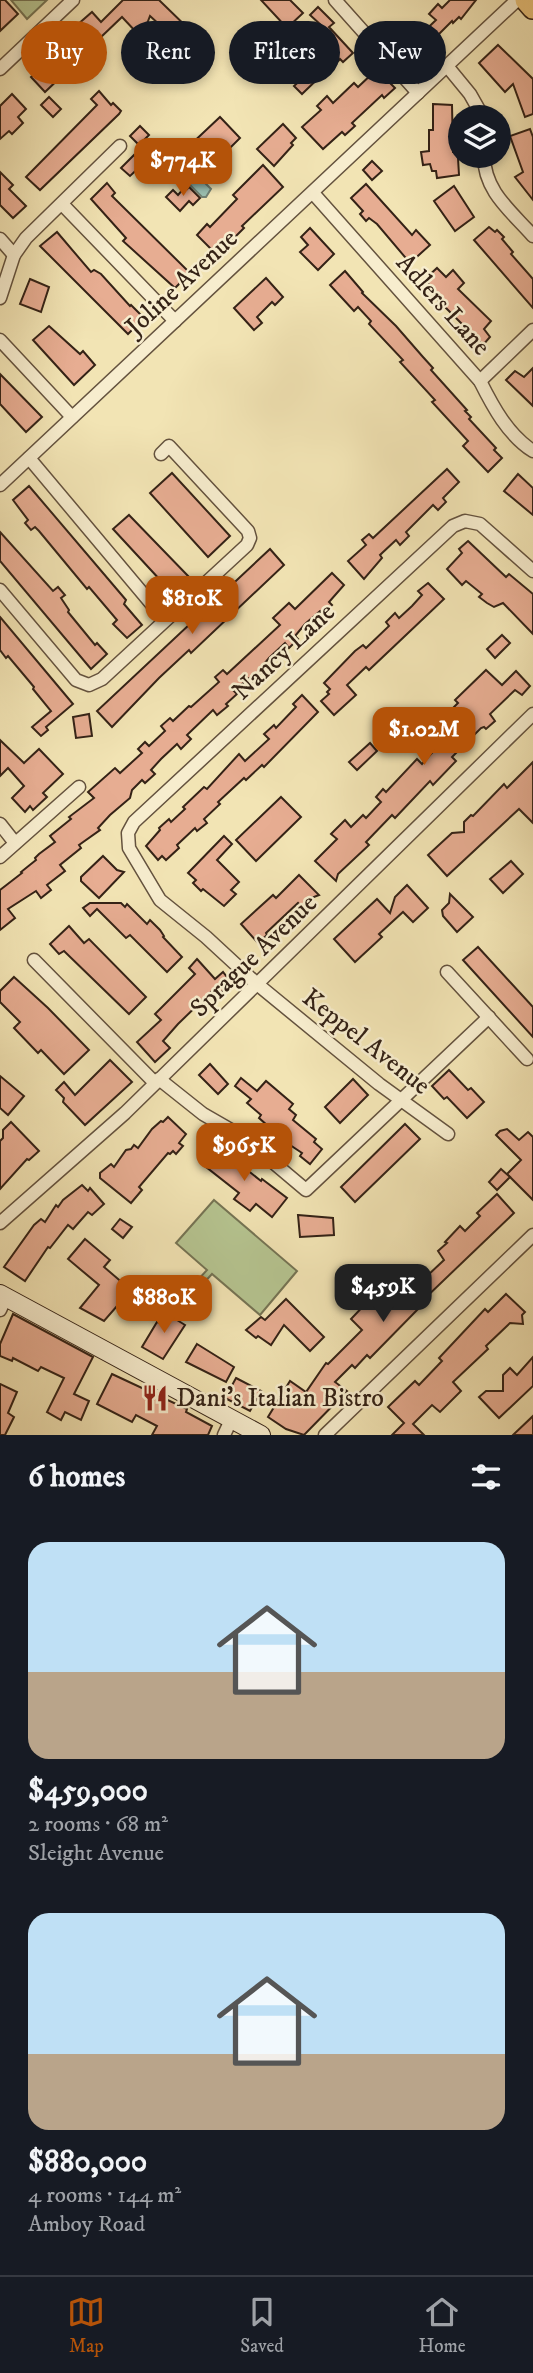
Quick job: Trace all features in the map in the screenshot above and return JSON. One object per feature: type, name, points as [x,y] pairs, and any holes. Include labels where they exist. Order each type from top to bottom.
[{"type":"main road","points":[[526,0],[533,8]]},
{"type":"main road","points":[[2,1300],[228,1427],[261,1435]]},
{"type":"street","points":[[0,69],[73,0]]},
{"type":"street","points":[[335,0],[418,93]]},
{"type":"street","name":"Joline Avenue","points":[[0,485],[517,0]]},
{"type":"street","points":[[447,66],[476,105]]},
{"type":"street","points":[[0,298],[15,255],[26,238],[120,146]]},
{"type":"street","points":[[484,168],[490,188],[533,236]]},
{"type":"street","name":"Adlers Lane","points":[[313,193],[480,381],[499,416],[514,435],[533,451]]},
{"type":"street","points":[[62,204],[175,321]]},
{"type":"street","points":[[0,239],[15,255]]},
{"type":"street","points":[[480,381],[533,330]]},
{"type":"street","points":[[0,340],[72,417]]},
{"type":"street","points":[[0,590],[76,680],[89,685],[102,679],[247,544],[250,538],[248,531],[169,446],[161,454]]},
{"type":"street","points":[[29,458],[165,620]]},
{"type":"street","name":"Nancy Lane","points":[[156,897],[129,848],[131,825],[450,528],[465,521],[480,524],[533,571]]},
{"type":"street","name":"Sprague Avenue","points":[[0,1223],[93,1142],[157,1081],[533,714]]},
{"type":"street","points":[[0,858],[79,787]]},
{"type":"street","points":[[0,824],[15,843]]},
{"type":"street","name":"Keppel Avenue","points":[[156,897],[206,937],[257,984],[448,1135]]},
{"type":"street","points":[[34,960],[157,1081],[203,1114],[243,1137],[306,1189],[489,1017]]},
{"type":"street","points":[[447,972],[527,1059]]},
{"type":"street","points":[[325,1435],[533,1236]]},
{"type":"green space","points":[[11,0],[47,0],[27,19]]},
{"type":"green space","points":[[214,1200],[297,1271],[260,1315],[212,1274],[189,1299],[184,1295],[207,1270],[176,1243]]},
{"type":"shaded area","points":[[194,172],[211,189],[206,197],[202,197],[185,180]]},
{"type":"building","points":[[0,0],[5,0],[18,14],[0,31]]},
{"type":"building","points":[[123,0],[159,0],[181,21],[155,21],[150,16],[148,21],[126,21],[122,17],[107,31],[107,21],[102,21]]},
{"type":"building","points":[[261,0],[290,0],[303,13],[294,21],[280,21]]},
{"type":"building","points":[[450,0],[476,0],[461,19],[459,17],[446,27],[446,21],[435,21],[429,14],[438,4],[442,8]]},
{"type":"building","points":[[318,7],[332,21],[317,21],[310,15]]},
{"type":"building","points":[[92,12],[100,21],[82,21]]},
{"type":"building","points":[[340,39],[353,53],[343,62],[340,59]]},
{"type":"building","points":[[498,45],[533,79],[533,114],[525,117],[513,84],[505,92],[479,63]]},
{"type":"building","points":[[354,83],[358,87],[361,84],[391,84],[395,88],[384,98],[382,95],[352,123],[355,126],[345,135],[342,132],[323,149],[302,127],[321,110],[317,106],[327,96],[333,103]]},
{"type":"building","points":[[38,84],[53,84],[45,92]]},
{"type":"building","points":[[296,84],[312,84],[302,94],[294,86]]},
{"type":"building","points":[[99,91],[111,105],[113,103],[121,111],[40,190],[26,177],[97,105],[91,99]]},
{"type":"building","points":[[12,94],[26,109],[18,117],[23,123],[12,134],[9,131],[0,139],[0,106]]},
{"type":"building","points":[[49,97],[61,109],[53,117],[41,105]]},
{"type":"building","points":[[433,104],[452,105],[448,105],[448,168],[459,168],[459,175],[437,178],[436,171],[432,171],[430,164],[423,165],[421,152],[429,151],[429,130],[433,130]]},
{"type":"building","points":[[220,117],[240,138],[231,147],[215,145],[216,161],[207,169],[187,148]]},
{"type":"building","points":[[283,124],[296,138],[274,166],[257,149]]},
{"type":"building","points":[[140,126],[149,135],[139,145],[130,136]]},
{"type":"building","points":[[530,129],[533,137],[533,200],[515,177],[523,172],[511,136]]},
{"type":"building","points":[[134,155],[143,164],[130,176],[121,168]]},
{"type":"building","points":[[372,161],[382,171],[372,180],[363,170]]},
{"type":"building","points":[[263,165],[283,187],[242,226],[244,228],[217,255],[197,235],[207,224],[210,227],[237,199],[233,195]]},
{"type":"building","points":[[0,172],[13,185],[9,189],[26,206],[13,218],[0,205]]},
{"type":"building","points":[[107,183],[115,193],[112,196],[190,273],[175,288],[123,241],[126,238],[91,199]]},
{"type":"building","points":[[366,184],[412,235],[416,230],[430,245],[410,263],[377,224],[369,218],[366,221],[360,214],[363,211],[351,198]]},
{"type":"building","points":[[454,186],[474,217],[455,231],[434,201]]},
{"type":"building","points":[[185,187],[189,187],[200,198],[193,205],[189,201],[180,211],[166,197],[173,190],[178,195]]},
{"type":"building","points":[[489,227],[504,237],[502,239],[513,252],[511,254],[533,279],[533,308],[474,240]]},
{"type":"building","points":[[310,228],[334,254],[318,270],[300,252],[308,245],[301,237]]},
{"type":"building","points":[[57,232],[91,272],[94,270],[101,274],[144,318],[128,334],[40,246]]},
{"type":"building","points":[[437,268],[446,277],[453,270],[464,283],[458,289],[491,321],[484,329],[490,337],[483,345],[426,288],[430,285],[424,280]]},
{"type":"building","points":[[345,271],[362,293],[433,368],[431,370],[467,410],[465,411],[471,417],[469,419],[496,448],[494,450],[502,458],[488,472],[463,446],[468,441],[432,402],[435,400],[369,324],[371,321],[358,307],[354,311],[330,285]]},
{"type":"building","points":[[266,278],[283,297],[275,305],[272,302],[257,317],[262,323],[254,330],[234,308]]},
{"type":"building","points":[[30,279],[49,287],[41,312],[20,304]]},
{"type":"building","points":[[49,326],[80,354],[83,351],[95,365],[74,385],[33,340]]},
{"type":"building","points":[[533,368],[533,406],[506,380],[515,371],[524,377]]},
{"type":"building","points":[[0,374],[42,417],[26,432],[0,404]]},
{"type":"building","points":[[447,469],[459,482],[443,498],[446,502],[438,510],[433,505],[406,532],[409,536],[400,545],[396,540],[380,555],[382,558],[364,579],[348,561],[366,545],[362,540],[369,534],[373,538]]},
{"type":"building","points":[[172,473],[230,536],[208,557],[150,493]]},
{"type":"building","points":[[518,474],[533,488],[533,515],[504,491]]},
{"type":"building","points":[[29,486],[126,600],[124,604],[142,625],[127,638],[113,624],[117,620],[89,587],[87,589],[35,527],[31,530],[25,523],[28,520],[13,500]]},
{"type":"building","points":[[129,515],[191,579],[174,595],[113,529]]},
{"type":"building","points":[[0,532],[53,591],[58,587],[65,595],[61,598],[68,612],[95,645],[97,643],[107,654],[91,669],[0,561]]},
{"type":"building","points":[[468,541],[506,577],[509,574],[533,594],[533,634],[503,603],[494,607],[487,603],[479,597],[482,594],[466,581],[462,585],[447,569],[462,553],[459,549]]},
{"type":"building","points":[[270,549],[284,565],[191,653],[189,650],[159,678],[112,727],[97,711]]},
{"type":"building","points":[[332,573],[344,585],[329,602],[332,605],[323,614],[320,611],[305,624],[295,636],[298,639],[289,648],[285,643],[269,658],[259,670],[262,673],[253,682],[249,678],[234,691],[237,694],[226,704],[228,706],[217,715],[213,710],[187,735],[191,739],[181,749],[177,744],[161,759],[151,770],[155,774],[145,783],[142,780],[132,790],[130,798],[98,828],[100,830],[79,845],[81,848],[60,865],[65,871],[47,885],[51,890],[41,898],[36,891],[8,909],[15,918],[0,930],[0,890],[55,842],[50,836],[94,798],[88,792],[115,768],[120,773],[142,753],[138,749],[145,742],[149,746],[165,731],[161,726],[170,718],[173,721],[191,707],[219,682],[215,677],[223,670],[227,674],[280,625],[273,618],[289,603],[295,609]]},
{"type":"building","points":[[428,583],[444,599],[369,670],[366,667],[347,685],[356,695],[334,715],[321,701],[329,694],[327,692],[330,689],[324,683],[355,651],[363,645],[366,648],[389,626],[386,622],[395,613],[399,618],[412,606],[422,595],[418,591]]},
{"type":"building","points":[[0,617],[73,704],[46,727],[48,730],[41,736],[32,727],[51,711],[34,687],[0,650]]},
{"type":"building","points":[[502,635],[510,643],[495,658],[487,649]]},
{"type":"building","points":[[486,670],[502,685],[516,671],[530,686],[522,695],[515,690],[490,714],[495,721],[486,729],[481,728],[452,757],[456,761],[433,785],[430,781],[395,818],[392,815],[366,842],[369,845],[338,874],[336,881],[315,861],[337,839],[331,834],[345,820],[351,827],[363,815],[366,818],[381,802],[376,797],[383,789],[386,792],[417,759],[422,764],[450,728],[441,720],[458,703],[455,700]]},
{"type":"building","points":[[302,695],[318,712],[264,767],[262,765],[246,780],[244,778],[218,802],[220,804],[204,819],[207,823],[197,831],[195,828],[166,860],[162,856],[158,860],[146,846],[159,828],[169,819],[171,822],[204,787],[207,789],[239,754],[245,761],[269,739],[264,734],[274,725],[276,728],[296,707],[293,704]]},
{"type":"building","points":[[89,714],[92,736],[76,738],[73,717]]},
{"type":"building","points":[[0,740],[24,763],[39,749],[63,774],[43,793],[47,797],[33,810],[30,806],[25,812],[12,798],[24,786],[8,768],[0,776]]},
{"type":"building","points":[[370,743],[377,751],[357,770],[349,762]]},
{"type":"building","points":[[533,762],[533,823],[519,809],[447,876],[428,855],[452,833],[464,832],[464,822],[504,784],[507,788]]},
{"type":"building","points":[[281,797],[301,817],[256,861],[236,840]]},
{"type":"building","points":[[224,836],[232,844],[217,860],[239,882],[231,890],[236,894],[224,906],[203,889],[201,891],[193,883],[196,880],[188,873]]},
{"type":"building","points":[[103,856],[117,870],[124,872],[99,898],[81,881],[81,877]]},
{"type":"building","points":[[511,861],[523,874],[503,893],[490,879]]},
{"type":"building","points":[[299,875],[319,895],[311,898],[302,907],[298,903],[258,943],[241,924],[273,895],[276,898]]},
{"type":"building","points":[[407,885],[428,908],[413,922],[403,912],[379,934],[382,937],[355,962],[334,939],[377,899],[390,913],[395,897]]},
{"type":"building","points":[[450,894],[473,917],[457,932],[443,916],[442,910],[449,903]]},
{"type":"building","points":[[90,903],[121,903],[125,907],[127,904],[147,924],[150,920],[182,957],[167,972],[130,935],[126,938],[97,909],[90,916],[83,908]]},
{"type":"building","points":[[69,926],[84,943],[89,939],[146,997],[129,1014],[64,951],[59,954],[50,944]]},
{"type":"building","points":[[478,947],[533,1007],[533,1037],[463,960]]},
{"type":"building","points":[[197,959],[215,979],[223,972],[230,984],[216,997],[211,992],[178,1024],[163,1041],[170,1048],[155,1062],[137,1042],[161,1020],[155,1014],[195,974],[189,968]]},
{"type":"building","points":[[14,977],[89,1050],[64,1074],[41,1050],[38,1053],[14,1028],[20,1022],[0,1002],[0,991]]},
{"type":"building","points":[[110,1060],[132,1082],[85,1125],[63,1102],[64,1098],[56,1090],[64,1082],[75,1095]]},
{"type":"building","points":[[210,1064],[228,1084],[218,1094],[199,1075]]},
{"type":"building","points":[[449,1070],[484,1102],[467,1118],[432,1086]]},
{"type":"building","points":[[0,1076],[24,1096],[8,1115],[0,1108]]},
{"type":"building","points":[[241,1078],[257,1091],[266,1081],[293,1104],[289,1109],[296,1115],[293,1120],[316,1139],[314,1142],[322,1149],[310,1164],[300,1156],[302,1153],[275,1135],[259,1118],[261,1115],[247,1103],[251,1099],[235,1086]]},
{"type":"building","points":[[353,1079],[368,1095],[340,1123],[325,1107]]},
{"type":"building","points":[[168,1117],[186,1134],[179,1143],[183,1146],[176,1154],[173,1151],[168,1153],[139,1187],[142,1190],[131,1203],[100,1178],[100,1173],[111,1164],[114,1167],[126,1150],[134,1145],[138,1148],[152,1129]]},
{"type":"building","points":[[11,1122],[39,1151],[27,1159],[0,1189],[0,1141],[3,1138],[3,1130]]},
{"type":"building","points":[[405,1124],[420,1139],[355,1202],[341,1187]]},
{"type":"building","points":[[507,1129],[519,1140],[528,1132],[533,1137],[533,1200],[507,1174],[521,1160],[496,1135]]},
{"type":"building","points":[[216,1145],[287,1198],[272,1217],[256,1204],[250,1211],[234,1199],[239,1193],[201,1163]]},
{"type":"building","points":[[501,1169],[510,1177],[497,1190],[489,1182]]},
{"type":"building","points":[[82,1185],[88,1191],[90,1188],[104,1204],[92,1215],[88,1212],[73,1229],[68,1225],[50,1248],[48,1247],[25,1281],[4,1267],[34,1225],[41,1219],[45,1222],[56,1205],[58,1207]]},
{"type":"building","points":[[497,1194],[514,1213],[420,1303],[422,1305],[370,1358],[367,1355],[355,1368],[352,1365],[335,1382],[347,1391],[304,1435],[286,1429],[268,1417],[290,1381],[306,1392],[326,1363],[362,1330],[351,1319],[371,1298],[379,1307],[394,1292],[390,1288],[398,1279],[410,1289],[425,1274],[427,1276],[444,1260],[438,1251],[447,1243],[445,1242],[460,1226],[465,1231],[480,1216],[477,1213]]},
{"type":"building","points":[[298,1215],[333,1218],[334,1235],[300,1237]]},
{"type":"building","points":[[120,1219],[132,1227],[123,1238],[112,1229]]},
{"type":"building","points":[[85,1239],[110,1260],[104,1267],[131,1290],[104,1321],[80,1308],[99,1285],[68,1259]]},
{"type":"building","points":[[506,1294],[525,1312],[522,1315],[523,1324],[510,1323],[486,1346],[488,1349],[453,1382],[461,1391],[440,1412],[432,1405],[413,1424],[424,1435],[392,1435],[404,1423],[388,1407],[415,1381],[419,1385],[442,1361],[439,1358],[485,1309],[488,1312]]},
{"type":"building","points":[[286,1299],[324,1337],[310,1351],[284,1325],[271,1345],[246,1330],[261,1317],[265,1320]]},
{"type":"building","points":[[171,1310],[180,1315],[177,1320],[185,1325],[163,1359],[142,1347],[157,1322],[160,1323]]},
{"type":"building","points":[[13,1314],[93,1357],[74,1394],[89,1401],[81,1420],[65,1412],[61,1420],[47,1412],[64,1378],[41,1367],[38,1371],[13,1358],[12,1361],[0,1356],[0,1344]]},
{"type":"building","points":[[197,1344],[234,1367],[226,1382],[186,1362]]},
{"type":"building","points":[[533,1357],[533,1386],[499,1418],[479,1397],[486,1391],[503,1391],[503,1375],[510,1368],[517,1375]]},
{"type":"building","points":[[112,1374],[187,1409],[186,1412],[212,1426],[208,1435],[152,1435],[157,1426],[136,1415],[132,1422],[97,1404]]},
{"type":"building","points":[[236,1378],[261,1391],[250,1411],[225,1398]]},
{"type":"building","points":[[0,1384],[17,1392],[8,1413],[14,1417],[5,1435],[0,1435]]},
{"type":"building","points":[[533,1416],[533,1435],[513,1435]]},
{"type":"place","name":"Dani's Italian Bistro","points":[[155,1398]]}]
